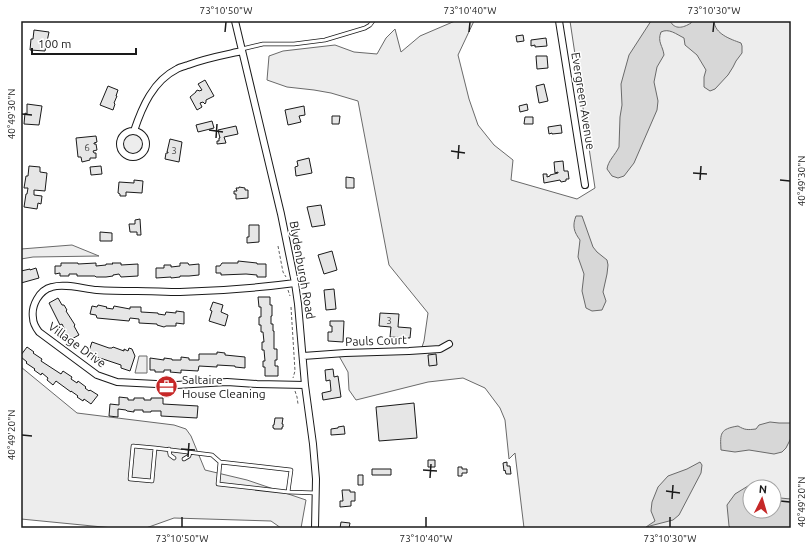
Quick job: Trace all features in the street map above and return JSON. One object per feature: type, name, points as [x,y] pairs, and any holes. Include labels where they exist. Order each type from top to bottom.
[{"type":"street","name":"Blydenburgh Road","points":[[235,21],[296,283],[305,385],[316,479],[315,528]]},
{"type":"street","name":"Evergreen Avenue","points":[[559,21],[585,185]]},
{"type":"street","points":[[134,131],[144,105],[152,90],[163,78],[177,69],[195,62],[242,50]]},
{"type":"street","points":[[134,131],[142,135],[145,142],[145,147],[140,154],[132,156],[124,153],[120,142],[121,138],[126,132],[134,131]]},
{"type":"street","name":"Village Drive","points":[[296,283],[260,287],[179,292],[97,290],[60,286],[51,287],[44,290],[38,297],[32,317],[39,332],[97,375],[117,382],[176,385],[227,382],[305,385]]},
{"type":"street","name":"Pauls Court","points":[[303,356],[440,349],[449,344]]},
{"type":"lane","points":[[242,50],[264,44],[294,44],[325,40],[365,28],[370,26],[373,21]]},
{"type":"lane","points":[[155,448],[152,480],[130,479],[133,446],[169,449],[212,455],[220,462],[291,470],[288,492]]},
{"type":"lane","points":[[169,449],[170,454],[174,458]]},
{"type":"lane","points":[[184,459],[190,452]]},
{"type":"lane","points":[[220,462],[218,484],[288,492],[316,493]]},
{"type":"path","points":[[278,246],[290,297]]},
{"type":"path","points":[[291,302],[295,372],[293,376],[298,404]]},
{"type":"shaded area","points":[[455,21],[474,21],[458,55],[469,99],[478,125],[494,145],[513,160],[511,180],[577,199],[595,188],[570,21],[791,21],[791,528],[524,528],[515,453],[509,459],[505,420],[500,408],[485,388],[463,378],[428,382],[356,400],[349,390],[348,372],[339,356],[420,353],[424,341],[428,313],[389,265],[358,101],[331,93],[287,87],[267,80],[269,56],[283,51],[335,45],[354,52],[377,54],[386,38],[395,29],[401,52],[420,36]]},
{"type":"shaded area","points":[[651,21],[670,21],[674,26],[682,27],[688,25],[692,21],[714,21],[715,26],[720,33],[741,43],[742,53],[728,75],[715,89],[710,91],[704,87],[706,70],[697,55],[685,45],[684,38],[670,31],[661,32],[660,41],[664,55],[657,67],[654,82],[658,101],[657,110],[634,163],[624,176],[618,178],[612,176],[607,169],[619,147],[622,105],[621,84],[629,55]]},
{"type":"shaded area","points":[[133,132],[141,135],[144,143],[141,151],[133,154],[125,151],[122,143],[125,135]]},
{"type":"shaded area","points":[[576,216],[582,216],[593,247],[607,260],[607,274],[603,292],[606,301],[602,310],[592,311],[586,308],[582,291],[584,274],[578,257],[580,240],[575,232],[574,226]]},
{"type":"shaded area","points":[[72,245],[99,256],[33,257],[21,259],[21,249]]},
{"type":"shaded area","points":[[139,356],[147,356],[147,373],[135,373]]},
{"type":"shaded area","points":[[21,367],[77,413],[174,425],[186,429],[191,436],[205,470],[247,480],[306,500],[301,528],[281,528],[271,521],[174,518],[146,528],[113,528],[21,519]]},
{"type":"shaded area","points":[[770,422],[791,423],[791,438],[786,448],[782,452],[774,454],[749,450],[735,452],[721,450],[721,436],[724,430],[738,426],[746,429],[756,429],[759,425]]},
{"type":"shaded area","points":[[700,462],[702,465],[701,473],[679,515],[673,520],[646,527],[655,521],[651,511],[652,502],[658,487],[668,476],[687,469]]},
{"type":"shaded area","points":[[742,490],[742,519],[782,519],[782,498],[791,499],[791,528],[731,528],[729,526],[727,505],[735,494]]},
{"type":"building","points":[[34,30],[49,32],[45,51],[30,50]]},
{"type":"building","points":[[523,35],[524,41],[517,42],[516,36]]},
{"type":"building","points":[[546,38],[547,46],[531,46],[531,40]]},
{"type":"building","points":[[536,56],[547,56],[548,68],[537,69]]},
{"type":"building","points":[[205,80],[214,96],[206,100],[205,104],[203,102],[200,103],[202,107],[197,110],[190,97],[196,91],[202,90],[198,84]]},
{"type":"building","points":[[544,84],[548,101],[539,103],[536,86]]},
{"type":"building","points":[[108,86],[118,90],[113,110],[100,105]]},
{"type":"building","points":[[27,104],[42,106],[39,125],[24,124],[25,113],[27,114]]},
{"type":"building","points":[[527,104],[528,110],[520,112],[519,106]]},
{"type":"building","points":[[304,106],[305,115],[299,116],[301,122],[288,125],[285,110]]},
{"type":"building","points":[[332,116],[340,116],[339,124],[332,124]]},
{"type":"building","points":[[525,117],[533,117],[533,124],[524,124]]},
{"type":"building","points":[[212,121],[214,128],[198,132],[196,125]]},
{"type":"building","points":[[561,125],[562,133],[549,134],[548,127]]},
{"type":"building","points":[[236,126],[238,134],[224,137],[226,143],[217,144],[217,141],[219,141],[220,138],[218,130]]},
{"type":"building","points":[[96,136],[97,142],[94,144],[96,144],[97,150],[93,151],[96,153],[96,158],[90,158],[90,160],[82,162],[81,157],[78,157],[76,138]]},
{"type":"building","points":[[170,139],[182,142],[179,162],[165,159],[166,153],[168,153]]},
{"type":"building","points":[[309,158],[312,173],[296,176],[295,167],[298,166],[297,161]]},
{"type":"building","points":[[563,161],[564,171],[568,171],[569,179],[561,182],[560,180],[544,183],[543,174],[547,174],[547,177],[558,173],[555,173],[554,162]]},
{"type":"building","points":[[29,166],[40,167],[40,172],[47,173],[45,191],[34,190],[34,195],[42,196],[41,204],[38,203],[37,209],[24,207],[28,188],[24,188],[26,176],[28,176]]},
{"type":"building","points":[[101,166],[102,174],[91,175],[90,167]]},
{"type":"building","points":[[346,177],[354,178],[354,188],[346,188]]},
{"type":"building","points":[[134,180],[143,181],[142,193],[126,192],[126,196],[120,196],[118,193],[119,182],[134,183]]},
{"type":"building","points":[[239,187],[248,190],[248,198],[236,199],[236,194],[234,194],[234,191],[237,191],[236,188]]},
{"type":"building","points":[[321,205],[325,225],[312,227],[307,207]]},
{"type":"building","points":[[140,219],[141,235],[137,235],[137,232],[130,232],[129,224],[135,224],[135,220]]},
{"type":"building","points":[[249,225],[259,225],[259,242],[247,243],[247,237],[249,237]]},
{"type":"building","points":[[100,232],[112,233],[112,241],[100,241]]},
{"type":"building","points":[[332,251],[337,270],[324,274],[318,255]]},
{"type":"building","points":[[238,261],[266,264],[266,277],[257,277],[257,275],[246,274],[221,275],[221,273],[216,273],[216,266],[220,266],[222,263],[238,263]]},
{"type":"building","points":[[61,263],[96,263],[96,266],[113,264],[112,263],[121,263],[121,265],[138,264],[138,276],[121,277],[119,274],[106,277],[96,277],[69,274],[69,276],[60,276],[60,273],[55,274],[55,266],[61,266]]},
{"type":"building","points":[[180,263],[188,263],[189,265],[199,264],[199,275],[156,278],[156,268],[164,268],[164,265],[171,265],[171,267],[180,266]]},
{"type":"building","points":[[36,268],[39,278],[21,283],[21,271]]},
{"type":"building","points":[[334,289],[336,309],[326,310],[324,290]]},
{"type":"building","points":[[258,297],[270,297],[270,305],[272,305],[271,324],[273,324],[274,331],[274,349],[277,349],[277,360],[275,360],[275,366],[278,366],[278,376],[265,376],[265,367],[263,367],[263,361],[265,361],[264,350],[262,350],[262,342],[264,342],[263,332],[261,332],[261,325],[259,325],[261,307],[259,307]]},
{"type":"building","points":[[58,298],[67,310],[66,311],[75,325],[74,326],[79,335],[68,341],[62,324],[60,325],[49,303]]},
{"type":"building","points":[[213,302],[223,305],[221,312],[228,315],[225,326],[209,321],[212,311],[210,310]]},
{"type":"building","points":[[98,305],[113,309],[114,306],[130,309],[130,307],[141,307],[141,312],[165,315],[166,312],[184,312],[184,324],[176,323],[176,326],[164,327],[157,324],[139,323],[139,319],[130,318],[129,321],[97,318],[96,315],[90,314],[92,306],[97,307]]},
{"type":"building","points":[[380,313],[399,314],[398,327],[411,328],[410,338],[390,337],[391,327],[379,326]]},
{"type":"building","points":[[330,321],[344,321],[343,342],[328,341],[328,332],[332,332]]},
{"type":"building","points":[[92,342],[124,351],[124,349],[128,351],[129,348],[132,349],[135,356],[130,371],[121,368],[121,365],[88,354]]},
{"type":"building","points":[[27,347],[42,359],[41,361],[61,374],[63,371],[72,377],[71,379],[77,383],[78,381],[89,391],[90,390],[98,395],[91,404],[84,399],[83,401],[56,381],[53,385],[42,373],[41,375],[26,363],[27,362],[21,357],[21,355]]},
{"type":"building","points":[[217,352],[225,353],[225,355],[245,357],[245,368],[217,365],[217,367],[199,366],[198,371],[181,370],[181,373],[170,372],[171,370],[155,372],[155,370],[150,370],[150,358],[181,360],[181,357],[189,358],[189,360],[199,360],[199,354],[217,354]]},
{"type":"building","points":[[436,354],[437,365],[429,366],[428,355]]},
{"type":"building","points":[[333,369],[334,377],[338,376],[341,397],[323,400],[322,393],[331,391],[330,380],[326,381],[325,370]]},
{"type":"building","points":[[119,397],[128,398],[128,400],[134,400],[134,398],[151,400],[151,398],[163,398],[163,404],[198,406],[197,418],[161,416],[161,411],[143,412],[143,410],[134,410],[134,412],[118,409],[118,417],[109,416],[110,404],[119,405]]},
{"type":"building","points":[[414,403],[417,438],[379,441],[376,407]]},
{"type":"building","points":[[275,418],[283,418],[282,429],[273,428]]},
{"type":"building","points":[[344,426],[345,434],[331,435],[331,429]]},
{"type":"building","points":[[428,460],[435,460],[435,467],[428,467]]},
{"type":"building","points":[[507,462],[507,466],[510,466],[511,474],[506,474],[505,470],[504,471],[503,463]]},
{"type":"building","points":[[458,467],[467,469],[467,473],[462,473],[462,476],[458,476]]},
{"type":"building","points":[[372,469],[391,469],[391,475],[372,475]]},
{"type":"building","points":[[358,475],[363,475],[363,485],[358,485]]},
{"type":"building","points":[[342,490],[350,490],[350,492],[355,492],[355,501],[351,501],[351,506],[340,507],[340,501],[343,501]]},
{"type":"building","points":[[341,522],[350,523],[349,528],[340,528]]},
{"type":"place","name":"Saltaire House Cleaning","points":[[166,387]]}]
